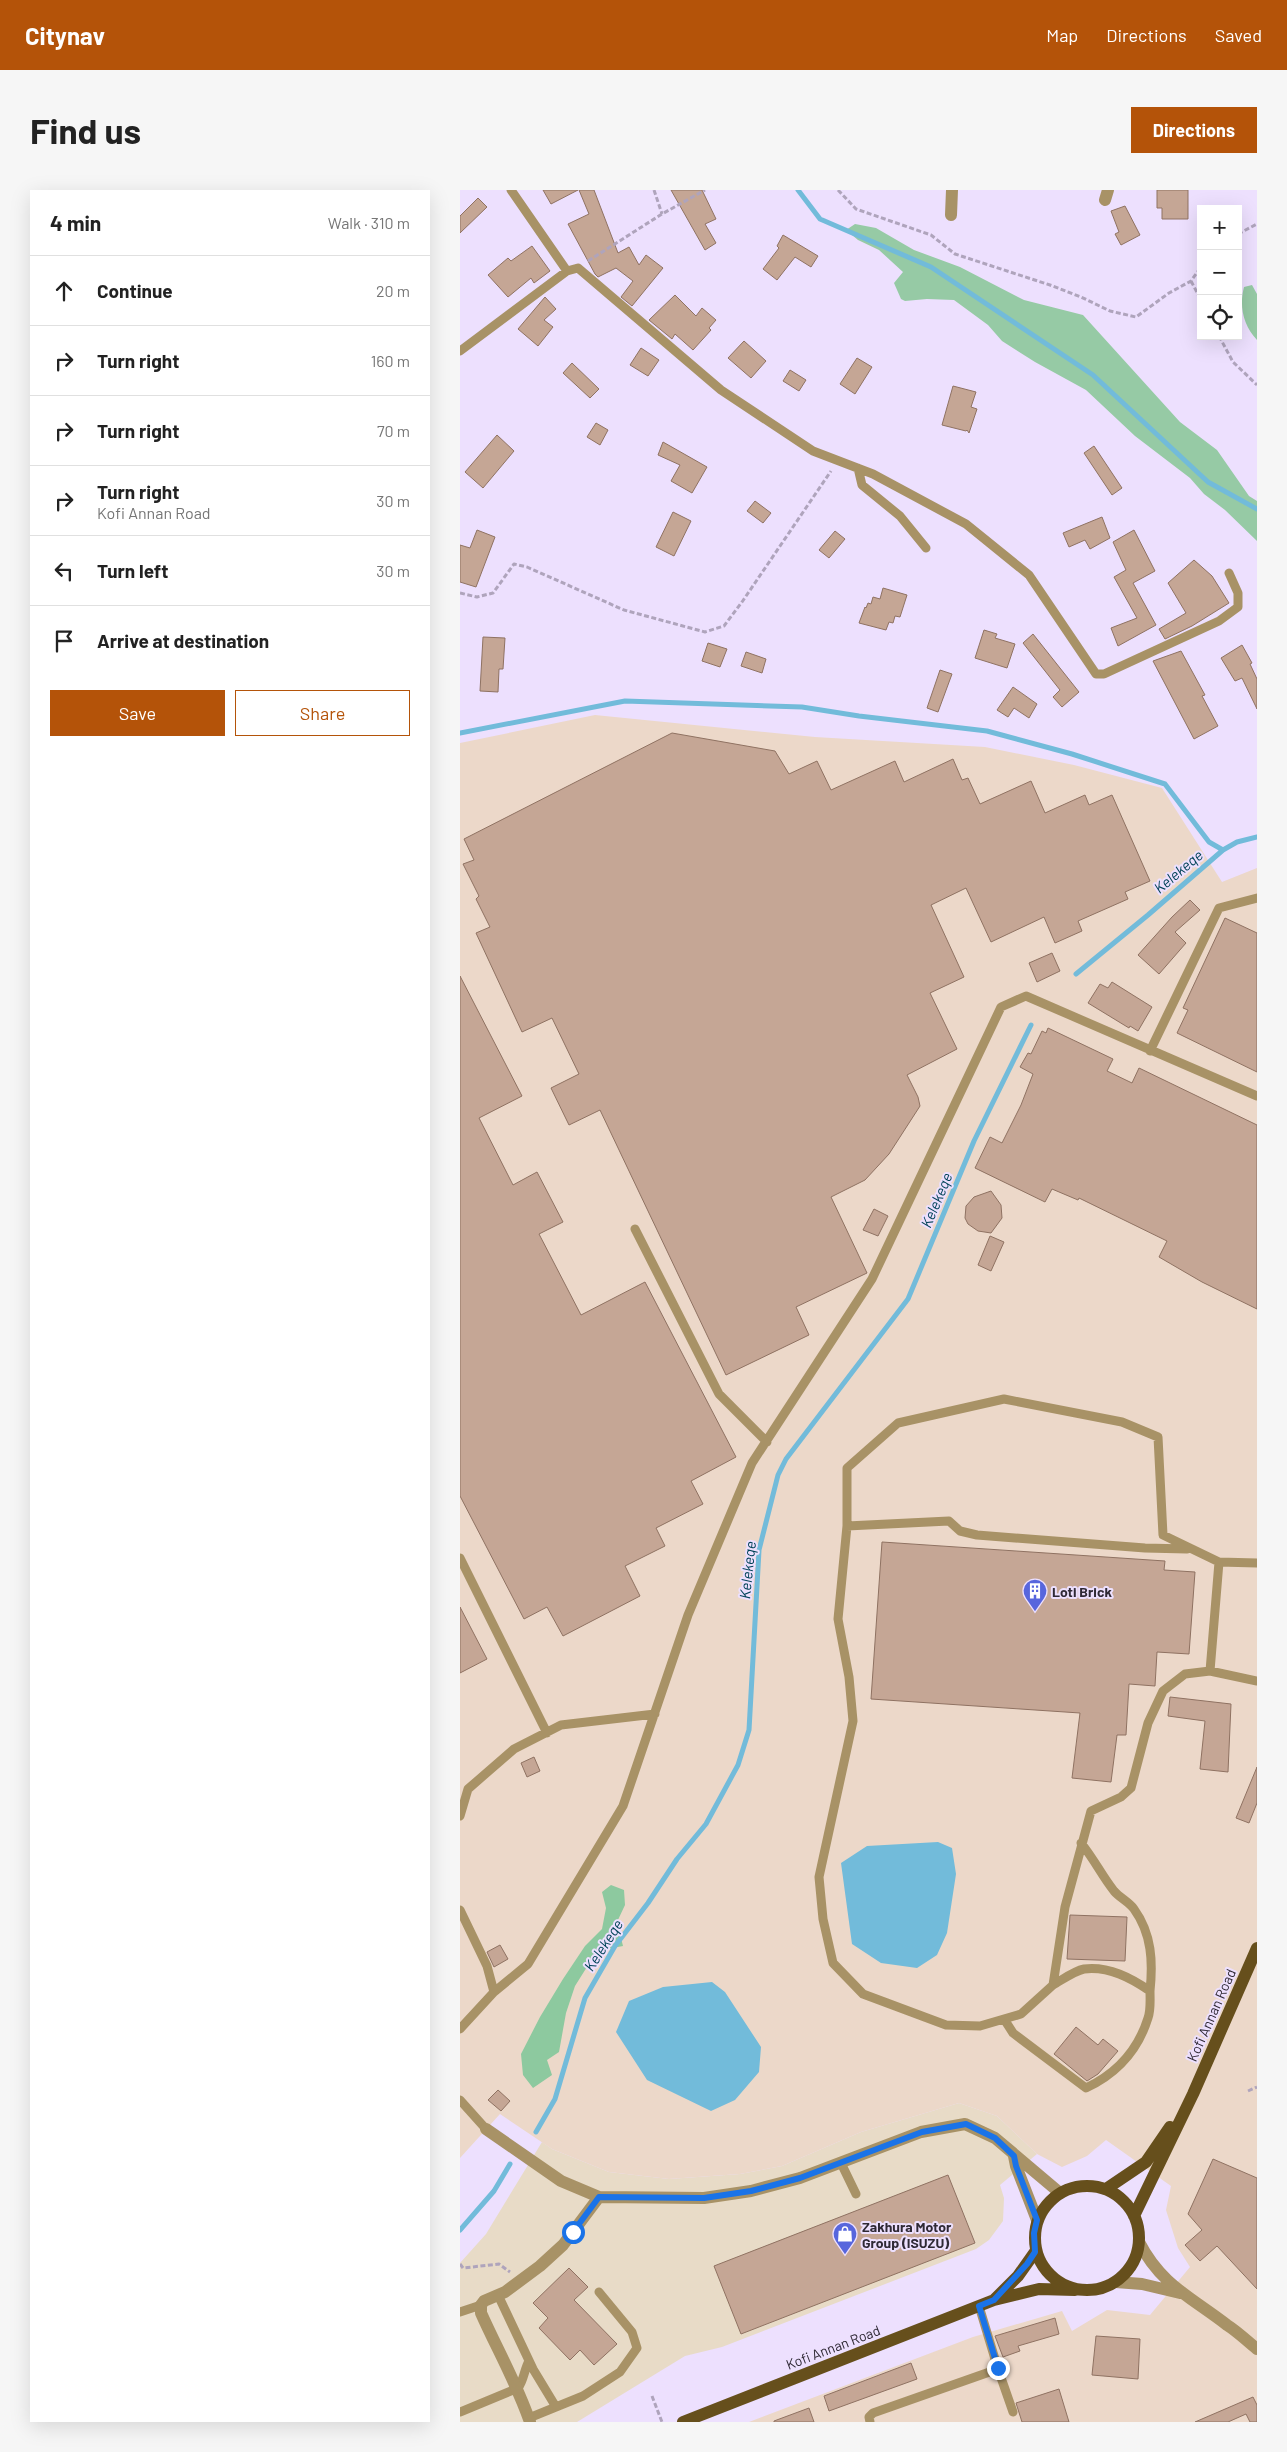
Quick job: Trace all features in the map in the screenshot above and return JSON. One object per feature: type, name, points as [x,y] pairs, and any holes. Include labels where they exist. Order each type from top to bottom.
[{"type":"main road","name":"Kofi Annan Road","points":[[1134,2216],[1193,2094],[1257,1948]]},
{"type":"main road","name":"Kofi Annan Road","points":[[1106,2189],[1146,2162],[1193,2094]]},
{"type":"main road","points":[[1091,2186],[1106,2189],[1127,2205],[1134,2216],[1139,2242],[1132,2264],[1116,2282],[1096,2290],[1075,2290],[1062,2285],[1050,2276],[1040,2263],[1035,2252],[1034,2233],[1037,2220],[1046,2205],[1060,2193],[1075,2187],[1091,2186]]},
{"type":"main road","name":"Kofi Annan Road","points":[[994,2300],[1018,2276],[1035,2252]]},
{"type":"main road","name":"Kofi Annan Road","points":[[682,2422],[994,2300],[1039,2289],[1075,2290]]},
{"type":"street","points":[[951,215],[952,190]]},
{"type":"street","points":[[486,2128],[561,2181],[599,2197],[704,2198],[742,2192],[800,2178],[922,2132],[966,2124],[995,2138],[1060,2193]]},
{"type":"street","points":[[1014,2156],[1037,2220]]},
{"type":"street","points":[[530,2420],[518,2388],[500,2358],[481,2313],[480,2305],[540,2266],[563,2245],[599,2197]]},
{"type":"street","points":[[1139,2242],[1159,2272],[1180,2293],[1227,2324],[1257,2349]]},
{"type":"street","points":[[1116,2282],[1142,2284],[1180,2293]]},
{"type":"lane","points":[[511,190],[567,271]]},
{"type":"lane","points":[[460,351],[567,271],[578,268],[721,390],[813,451],[858,468],[966,524],[1028,575],[1096,674],[1104,674],[1220,621],[1238,607],[1238,593],[1229,572]]},
{"type":"lane","points":[[858,468],[862,485],[900,516],[926,548]]},
{"type":"lane","points":[[1150,1051],[1219,908],[1257,898]]},
{"type":"lane","points":[[460,2029],[494,1992],[528,1964],[624,1806],[688,1615],[752,1463],[872,1279],[1001,1007],[1026,996],[1257,1096]]},
{"type":"lane","points":[[636,1229],[719,1394],[767,1442]]},
{"type":"lane","points":[[1150,1991],[1135,1981],[1111,1971],[1083,1969],[1053,1985],[1021,2014],[980,2026],[946,2025],[863,1994],[833,1963],[823,1919],[819,1877],[853,1721],[849,1676],[838,1618],[848,1526],[847,1468],[898,1424],[1004,1399],[1122,1422],[1158,1437],[1162,1535],[1219,1562],[1257,1563]]},
{"type":"lane","points":[[848,1526],[949,1521],[960,1532],[977,1534],[1144,1548],[1191,1549]]},
{"type":"lane","points":[[460,1558],[546,1733]]},
{"type":"lane","points":[[1210,1671],[1219,1562]]},
{"type":"lane","points":[[1053,1985],[1065,1907],[1090,1811],[1121,1797],[1131,1788],[1148,1723],[1163,1691],[1185,1674],[1210,1671],[1257,1681]]},
{"type":"lane","points":[[460,1816],[468,1789],[514,1749],[561,1725],[655,1714]]},
{"type":"lane","points":[[1004,2019],[1012,2033],[1086,2088],[1106,2078],[1135,2048],[1149,2017],[1152,1964],[1146,1929],[1133,1908],[1115,1892],[1096,1861],[1081,1844]]},
{"type":"lane","points":[[460,1910],[487,1966],[494,1992]]},
{"type":"lane","points":[[460,2100],[486,2128]]},
{"type":"lane","points":[[841,2163],[856,2194]]},
{"type":"lane","points":[[530,2420],[583,2396],[620,2372],[637,2348],[632,2332],[599,2292]]},
{"type":"lane","points":[[498,2295],[529,2361],[556,2407]]},
{"type":"lane","points":[[460,2312],[480,2305]]},
{"type":"lane","points":[[979,2306],[1013,2412]]},
{"type":"lane","points":[[460,2412],[518,2388],[523,2381],[524,2371],[529,2361]]},
{"type":"lane","points":[[870,2422],[869,2417],[873,2413],[998,2368]]},
{"type":"path","points":[[654,190],[662,214]]},
{"type":"path","points":[[578,268],[662,214],[705,190]]},
{"type":"path","points":[[838,190],[856,209],[931,235],[955,254],[1066,291],[1110,311],[1136,317],[1169,293],[1191,282],[1197,273]]},
{"type":"path","points":[[1242,232],[1257,224]]},
{"type":"path","points":[[1191,282],[1198,295]]},
{"type":"path","points":[[1222,340],[1233,362],[1257,385]]},
{"type":"path","points":[[460,593],[476,597],[492,593],[514,564],[527,567],[558,583],[624,610],[705,632],[724,626],[839,460]]},
{"type":"path","points":[[1248,2092],[1257,2087]]},
{"type":"path","points":[[460,2264],[463,2268],[499,2264],[519,2280]]},
{"type":"path","points":[[652,2396],[662,2422]]},
{"type":"shaded area","points":[[595,715],[815,737],[985,747],[1074,765],[1162,788],[1222,882],[1257,868],[1257,2422],[749,2422],[973,2337],[1062,2311],[1072,2331],[1107,2310],[1150,2315],[1190,2267],[1178,2248],[1166,2210],[1171,2186],[1106,2140],[1087,2156],[1062,2167],[1037,2154],[997,2116],[959,2103],[861,2132],[782,2166],[740,2174],[669,2179],[609,2172],[552,2149],[500,2114],[460,2158],[460,743]]},
{"type":"shaded area","points":[[959,2103],[997,2116],[1037,2154],[1000,2185],[1004,2198],[1003,2221],[989,2240],[976,2249],[722,2347],[685,2356],[577,2422],[460,2422],[460,2263],[486,2234],[542,2142],[552,2149],[609,2172],[669,2179],[740,2174],[782,2166],[861,2132]]},
{"type":"green space","points":[[855,224],[876,228],[914,250],[960,267],[1024,300],[1083,315],[1180,422],[1217,450],[1249,496],[1257,501],[1257,541],[1225,510],[1204,494],[1190,478],[1135,436],[1086,390],[1035,362],[1002,341],[988,325],[954,300],[927,299],[905,301],[901,299],[894,283],[903,272],[879,250],[858,240],[846,230]]},
{"type":"green space","points":[[1252,285],[1257,294],[1257,340],[1248,328],[1243,315],[1244,287]]},
{"type":"green space","points":[[611,1885],[624,1890],[625,1905],[617,1922],[623,1946],[597,1951],[575,1986],[566,2013],[559,2052],[547,2060],[552,2075],[533,2088],[523,2075],[521,2054],[540,2017],[563,1979],[585,1946],[602,1929],[606,1908],[602,1892]]},
{"type":"water","points":[[938,1842],[952,1848],[956,1874],[947,1933],[937,1955],[917,1968],[881,1963],[852,1944],[841,1863],[867,1846]]},
{"type":"water","points":[[712,1982],[725,1992],[761,2047],[759,2072],[735,2100],[711,2111],[647,2080],[616,2032],[629,2001],[663,1987]]},
{"type":"building","points":[[543,190],[578,190],[551,204]]},
{"type":"building","points":[[579,190],[594,190],[618,253],[629,247],[639,265],[646,255],[663,268],[632,306],[621,297],[633,281],[616,268],[598,277],[568,224],[589,214]]},
{"type":"building","points":[[671,190],[702,190],[716,219],[705,224],[716,243],[705,250]]},
{"type":"building","points":[[1157,190],[1188,190],[1188,219],[1162,219],[1162,208],[1157,208]]},
{"type":"building","points":[[478,198],[487,207],[460,233],[460,216]]},
{"type":"building","points":[[1125,206],[1140,235],[1121,245],[1115,234],[1119,232],[1111,211]]},
{"type":"building","points":[[783,235],[818,256],[811,267],[795,257],[777,280],[763,269],[779,248],[777,246]]},
{"type":"building","points":[[532,246],[550,271],[534,283],[531,278],[508,297],[488,275],[508,258],[511,261]]},
{"type":"building","points":[[675,295],[696,316],[702,308],[716,320],[709,328],[711,330],[693,350],[675,334],[672,339],[649,320]]},
{"type":"building","points":[[545,297],[556,309],[544,320],[553,327],[538,346],[518,329]]},
{"type":"building","points":[[744,341],[766,361],[751,378],[728,358]]},
{"type":"building","points":[[641,348],[659,360],[648,376],[630,365]]},
{"type":"building","points":[[857,358],[872,367],[855,394],[840,384]]},
{"type":"building","points":[[572,363],[599,389],[590,398],[563,373]]},
{"type":"building","points":[[790,370],[806,380],[799,391],[783,381]]},
{"type":"building","points":[[953,386],[976,392],[971,407],[977,409],[969,433],[967,430],[942,425]]},
{"type":"building","points":[[596,423],[608,430],[600,445],[587,437]]},
{"type":"building","points":[[497,435],[514,451],[483,488],[465,472]]},
{"type":"building","points":[[663,442],[707,467],[692,493],[671,481],[680,465],[658,455]]},
{"type":"building","points":[[1094,446],[1122,488],[1112,495],[1084,453]]},
{"type":"building","points":[[755,501],[771,513],[763,523],[747,511]]},
{"type":"building","points":[[673,512],[691,521],[674,556],[656,547]]},
{"type":"building","points":[[1102,517],[1110,538],[1090,549],[1085,540],[1069,547],[1063,533]]},
{"type":"building","points":[[477,530],[495,537],[476,587],[460,582],[460,545],[470,548]]},
{"type":"building","points":[[1134,530],[1155,571],[1133,583],[1156,625],[1118,646],[1111,628],[1137,618],[1114,577],[1126,570],[1113,542]]},
{"type":"building","points":[[835,531],[845,539],[829,558],[819,550]]},
{"type":"building","points":[[1194,560],[1212,576],[1229,603],[1192,626],[1165,639],[1159,629],[1186,613],[1168,583]]},
{"type":"building","points":[[883,588],[907,595],[900,617],[895,616],[893,623],[889,622],[886,630],[859,623],[865,607],[868,603],[871,604],[873,597],[880,599]]},
{"type":"building","points":[[984,630],[997,634],[995,638],[1015,644],[1007,668],[975,658]]},
{"type":"building","points":[[1033,634],[1079,692],[1062,707],[1053,697],[1060,690],[1023,643]]},
{"type":"building","points":[[483,637],[505,638],[503,669],[499,669],[498,692],[480,691]]},
{"type":"building","points":[[708,643],[727,649],[720,667],[702,661]]},
{"type":"building","points":[[1242,645],[1252,663],[1250,664],[1257,679],[1257,709],[1242,678],[1235,681],[1221,658]]},
{"type":"building","points":[[1181,651],[1205,695],[1202,696],[1218,726],[1194,739],[1153,661]]},
{"type":"building","points":[[746,652],[766,659],[762,673],[741,666]]},
{"type":"building","points":[[940,670],[952,674],[938,712],[927,708]]},
{"type":"building","points":[[1013,687],[1037,704],[1029,718],[1014,708],[1008,717],[997,710]]},
{"type":"building","points":[[672,733],[775,751],[789,774],[817,761],[831,790],[895,761],[904,782],[953,759],[962,780],[968,778],[980,804],[1031,781],[1045,813],[1085,795],[1089,805],[1112,795],[1150,881],[1125,892],[1128,899],[1078,921],[1082,931],[1055,943],[1044,917],[991,942],[966,888],[931,905],[964,977],[930,993],[957,1049],[907,1075],[918,1097],[920,1106],[889,1154],[865,1180],[831,1197],[867,1273],[796,1307],[809,1335],[726,1375],[600,1110],[569,1125],[551,1088],[579,1074],[552,1018],[522,1032],[476,933],[490,927],[476,899],[479,896],[463,864],[474,860],[464,839]]},
{"type":"building","points":[[1190,900],[1200,910],[1175,932],[1186,943],[1159,974],[1138,955]]},
{"type":"building","points":[[1225,918],[1257,933],[1257,1072],[1177,1033],[1188,1010],[1183,1008]]},
{"type":"building","points":[[1052,953],[1060,971],[1037,982],[1029,963]]},
{"type":"building","points":[[460,976],[522,1096],[479,1118],[513,1185],[537,1172],[563,1222],[539,1234],[581,1315],[645,1282],[736,1457],[691,1481],[703,1504],[656,1528],[665,1546],[625,1566],[640,1596],[563,1636],[547,1607],[524,1619],[460,1496]]},
{"type":"building","points":[[1112,982],[1152,1007],[1138,1031],[1130,1026],[1129,1028],[1088,1003],[1100,984],[1108,988]]},
{"type":"building","points":[[1048,1028],[1113,1059],[1107,1071],[1132,1083],[1139,1068],[1257,1125],[1257,1309],[1202,1282],[1159,1257],[1167,1241],[1079,1198],[1078,1200],[1052,1189],[1045,1202],[975,1168],[990,1137],[1002,1143],[1021,1105],[1033,1074],[1020,1067],[1028,1053],[1031,1054],[1042,1031],[1046,1033]]},
{"type":"building","points":[[991,1191],[1001,1205],[1002,1218],[991,1233],[978,1231],[968,1224],[965,1218],[966,1206],[974,1197]]},
{"type":"building","points":[[874,1209],[888,1216],[878,1236],[863,1230]]},
{"type":"building","points":[[990,1236],[1004,1242],[991,1271],[978,1265]]},
{"type":"building","name":"Loti Brick","points":[[882,1542],[1165,1561],[1164,1570],[1195,1572],[1189,1654],[1157,1652],[1155,1686],[1129,1684],[1126,1735],[1117,1735],[1111,1782],[1072,1778],[1080,1713],[871,1699]]},
{"type":"building","points":[[460,1607],[487,1659],[460,1673]]},
{"type":"building","points":[[1170,1697],[1231,1704],[1228,1772],[1200,1769],[1205,1721],[1168,1716]]},
{"type":"building","points":[[534,1757],[540,1771],[527,1777],[521,1763]]},
{"type":"building","points":[[1257,1767],[1257,1803],[1249,1823],[1236,1818]]},
{"type":"building","points":[[1070,1915],[1127,1917],[1125,1961],[1067,1959]]},
{"type":"building","points":[[500,1945],[508,1959],[494,1967],[487,1952]]},
{"type":"building","points":[[1076,2027],[1098,2045],[1103,2039],[1118,2051],[1098,2074],[1087,2081],[1054,2054]]},
{"type":"building","points":[[498,2090],[510,2101],[501,2111],[488,2100]]},
{"type":"building","points":[[1213,2159],[1257,2178],[1257,2289],[1217,2246],[1200,2261],[1185,2245],[1202,2230],[1188,2214]]},
{"type":"building","name":"Zakhura Motor Group (ISUZU)","points":[[948,2175],[975,2243],[741,2334],[714,2266]]},
{"type":"building","points":[[569,2268],[588,2287],[574,2300],[617,2344],[594,2365],[580,2350],[570,2360],[539,2328],[548,2318],[533,2303]]},
{"type":"building","points":[[1055,2318],[1059,2334],[1018,2346],[1020,2351],[1003,2357],[995,2336]]},
{"type":"building","points":[[1096,2336],[1140,2339],[1138,2379],[1092,2375]]},
{"type":"building","points":[[911,2363],[917,2379],[829,2411],[824,2396]]},
{"type":"building","points":[[1059,2389],[1069,2422],[1022,2422],[1016,2403]]},
{"type":"building","points":[[1253,2397],[1257,2405],[1257,2422],[1250,2422],[1246,2414],[1228,2422],[1195,2422]]},
{"type":"building","points":[[809,2408],[814,2422],[774,2422],[774,2421]]},
{"type":"waterway","points":[[798,190],[820,219],[931,267],[1093,375],[1208,482],[1257,509]]},
{"type":"waterway","points":[[460,733],[625,701],[802,707],[859,716],[987,731],[1072,754],[1165,784],[1209,842],[1223,850]]},
{"type":"waterway","name":"Kelekeqe","points":[[1076,974],[1223,850],[1237,842],[1257,837]]},
{"type":"waterway","name":"Kelekeqe","points":[[536,2132],[555,2099],[585,1998],[615,1946],[648,1903],[677,1859],[706,1824],[738,1765],[749,1730],[759,1550],[778,1475],[786,1459],[908,1299],[974,1141],[1031,1025]]},
{"type":"waterway","name":"Kelekeqe","points":[[460,2230],[494,2191],[510,2164]]},
{"type":"place","name":"Loti Brick","points":[[1035,1612]]},
{"type":"place","name":"Zakhura Motor Group (ISUZU)","points":[[845,2255]]},
{"type":"route","points":[[573,2232],[599,2197],[704,2198],[751,2191],[800,2178],[922,2132],[966,2124],[995,2138],[1014,2156],[1037,2220],[1034,2233],[1035,2252],[1027,2264],[994,2300],[979,2306],[998,2368]]}]
